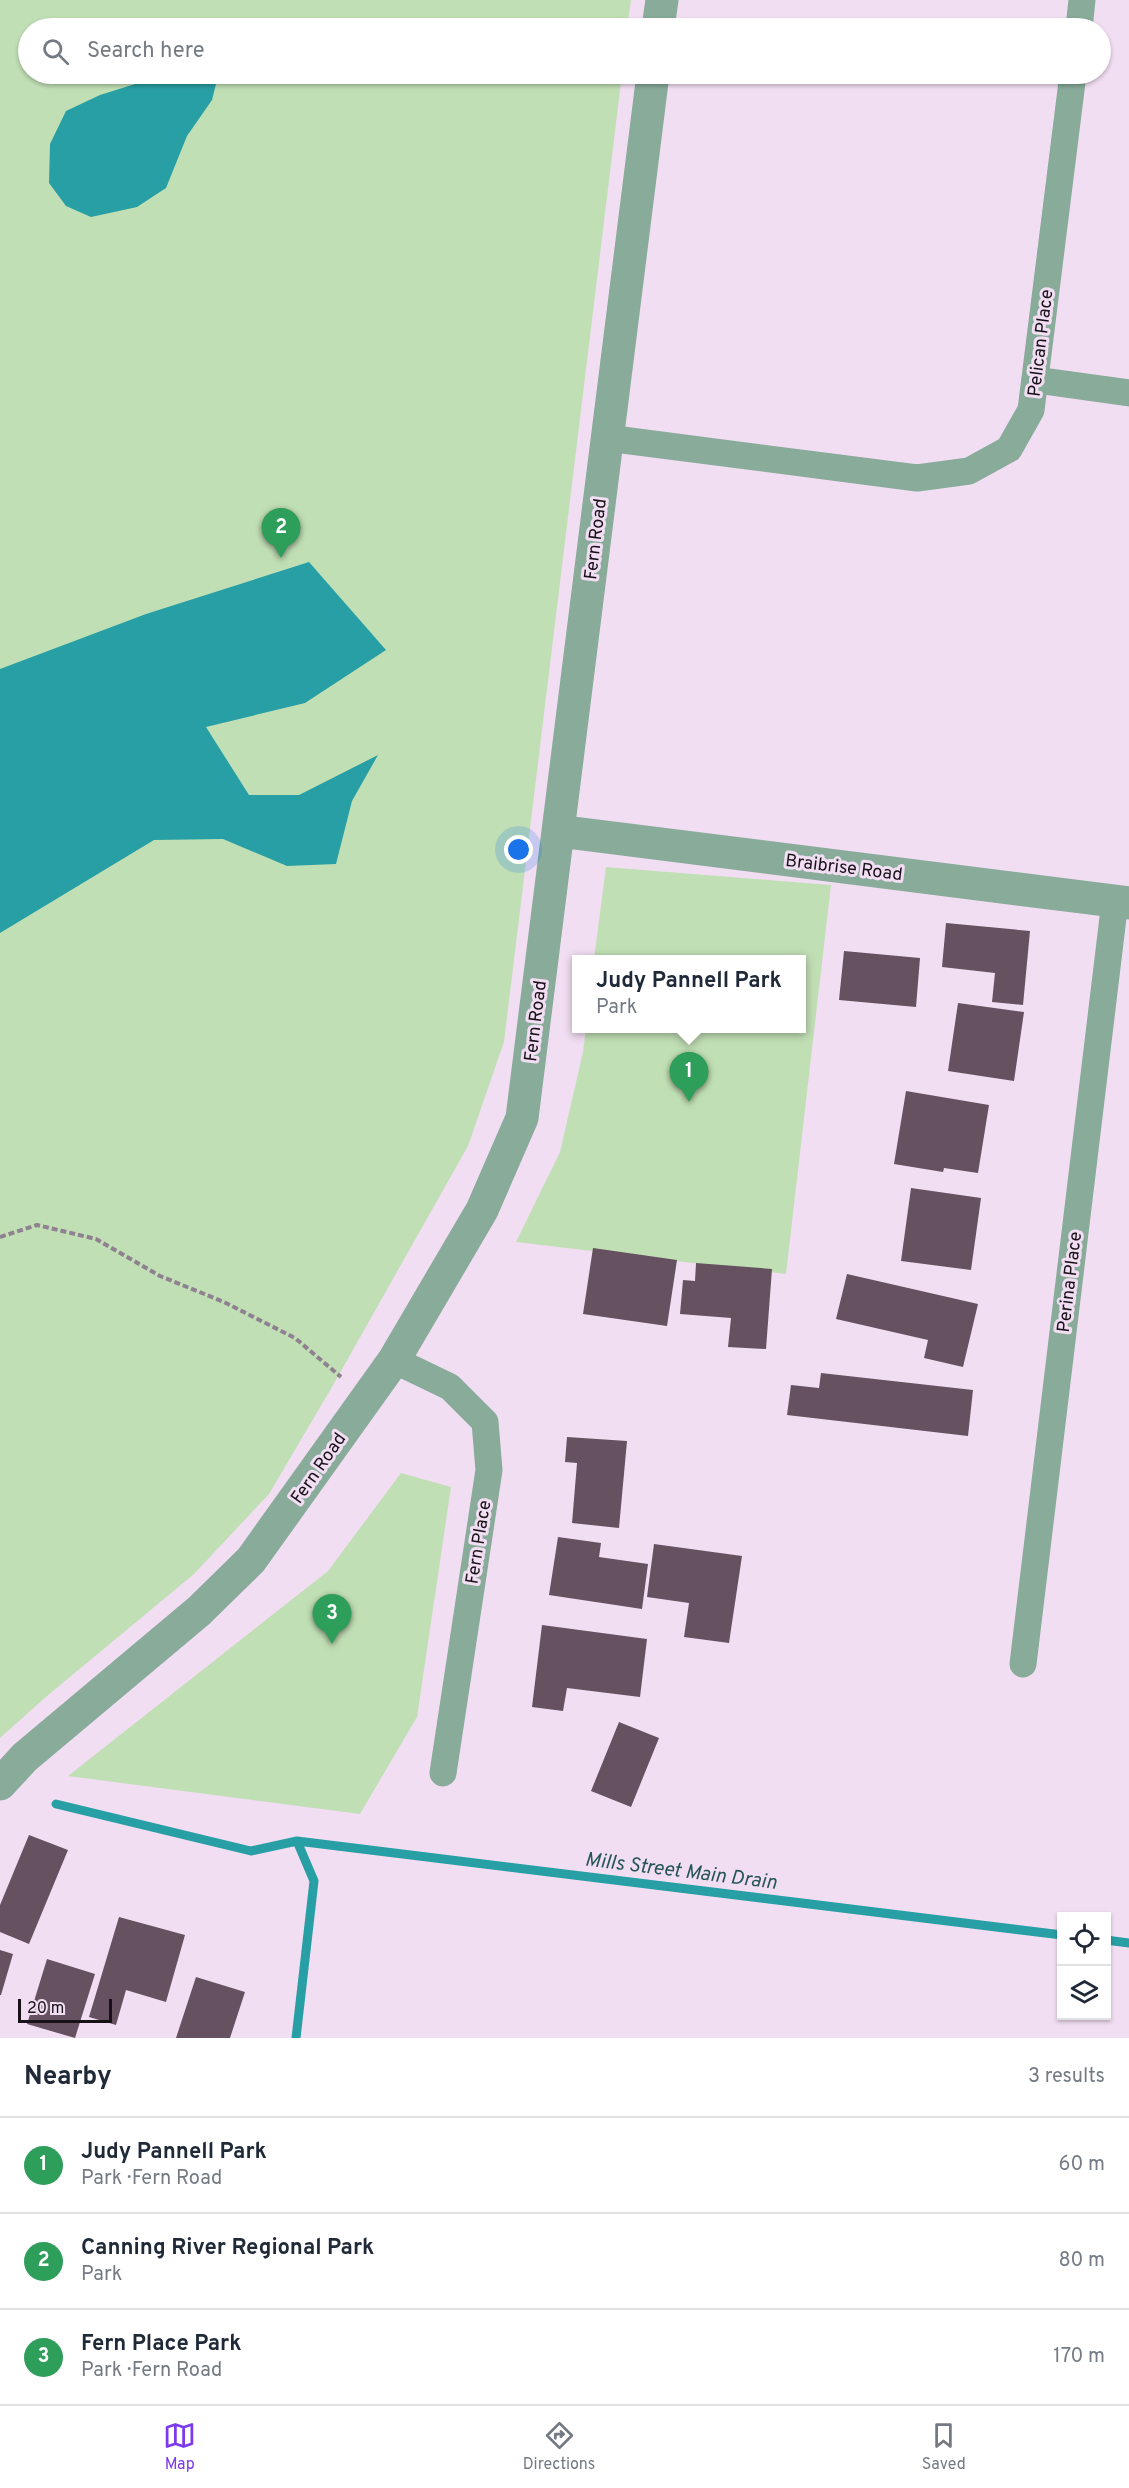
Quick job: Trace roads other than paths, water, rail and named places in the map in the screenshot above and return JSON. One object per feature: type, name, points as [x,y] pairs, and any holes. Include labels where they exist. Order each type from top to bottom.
[{"type":"street","points":[[659,18],[662,0]]},
{"type":"street","points":[[1079,18],[1082,0]]},
{"type":"street","name":"Fern Road","points":[[0,1784],[25,1757],[199,1611],[251,1560],[394,1360],[482,1210],[522,1118],[652,84]]},
{"type":"street","name":"Pelican Place","points":[[607,438],[917,478],[969,471],[1009,449],[1031,410],[1072,84]]},
{"type":"street","points":[[1036,380],[1129,393]]},
{"type":"street","name":"Braibrise Road","points":[[558,831],[1122,902]]},
{"type":"street","name":"Perina Place","points":[[1023,1664],[1122,902]]},
{"type":"street","name":"Fern Place","points":[[394,1360],[450,1386],[485,1422],[489,1470],[442,1773]]},
{"type":"water","points":[[135,84],[216,84],[212,100],[187,136],[166,188],[137,207],[91,217],[66,206],[49,183],[50,144],[66,111],[100,95]]},
{"type":"water","points":[[309,562],[386,650],[305,703],[206,727],[249,795],[299,795],[378,755],[352,801],[336,864],[287,866],[223,839],[154,840],[0,933],[0,669],[146,614]]},
{"type":"waterway","name":"Mills Street Main Drain","points":[[56,1804],[251,1851],[297,1841],[1057,1934]]},
{"type":"waterway","name":"Mills Street Main Drain","points":[[296,2038],[314,1881],[297,1841]]},
{"type":"waterway","name":"Mills Street Main Drain","points":[[1111,1941],[1129,1943]]},
{"type":"place","name":"Canning River Regional Park","points":[[281,558]]},
{"type":"place","name":"Judy Pannell Park","points":[[689,1102]]},
{"type":"place","name":"Fern Place Park","points":[[332,1644]]}]
